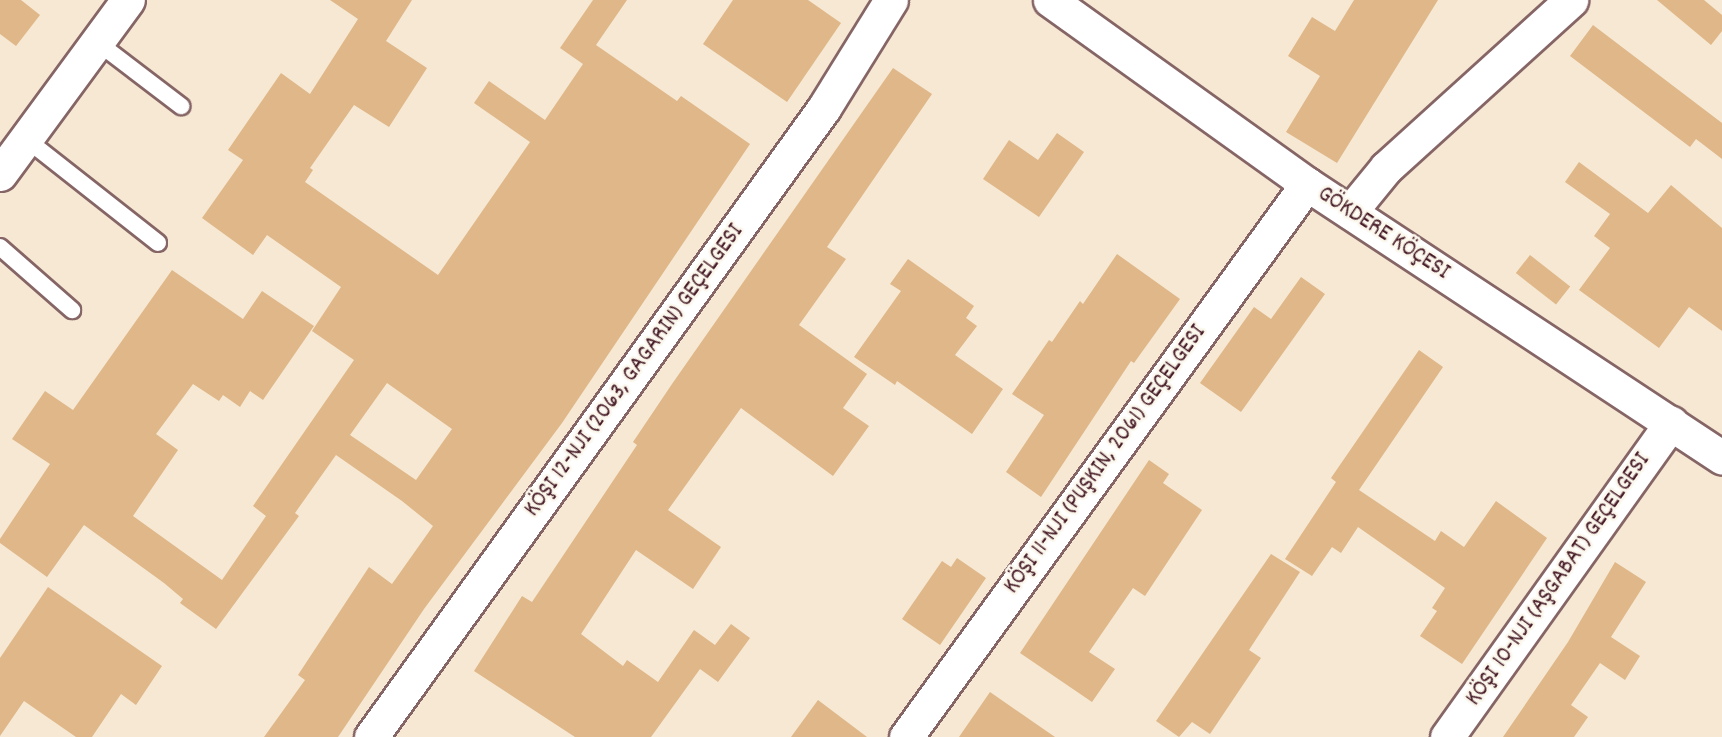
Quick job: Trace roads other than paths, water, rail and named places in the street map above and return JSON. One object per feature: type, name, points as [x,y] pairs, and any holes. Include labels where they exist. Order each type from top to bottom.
[{"type":"street","points":[[0,174],[128,0]]},
{"type":"street","name":"KÖŞI 12-NJI (2063, GAGARIN) GEÇELGESI","points":[[371,737],[824,108],[891,0]]},
{"type":"street","name":"GÖKDERE KÖÇESI","points":[[1050,0],[1306,184],[1722,458]]},
{"type":"street","points":[[1350,212],[1386,168],[1571,0]]},
{"type":"street","name":"KÖŞI 11-NJI (PUŞKIN, 2061) GEÇELGESI","points":[[906,737],[1306,184]]},
{"type":"street","name":"KÖŞI 10-NJI (AŞGABAT) GEÇELGESI","points":[[1447,737],[1671,423]]},
{"type":"lane","points":[[97,42],[181,106]]},
{"type":"lane","points":[[26,139],[158,243]]},
{"type":"lane","points":[[0,247],[72,310]]}]
